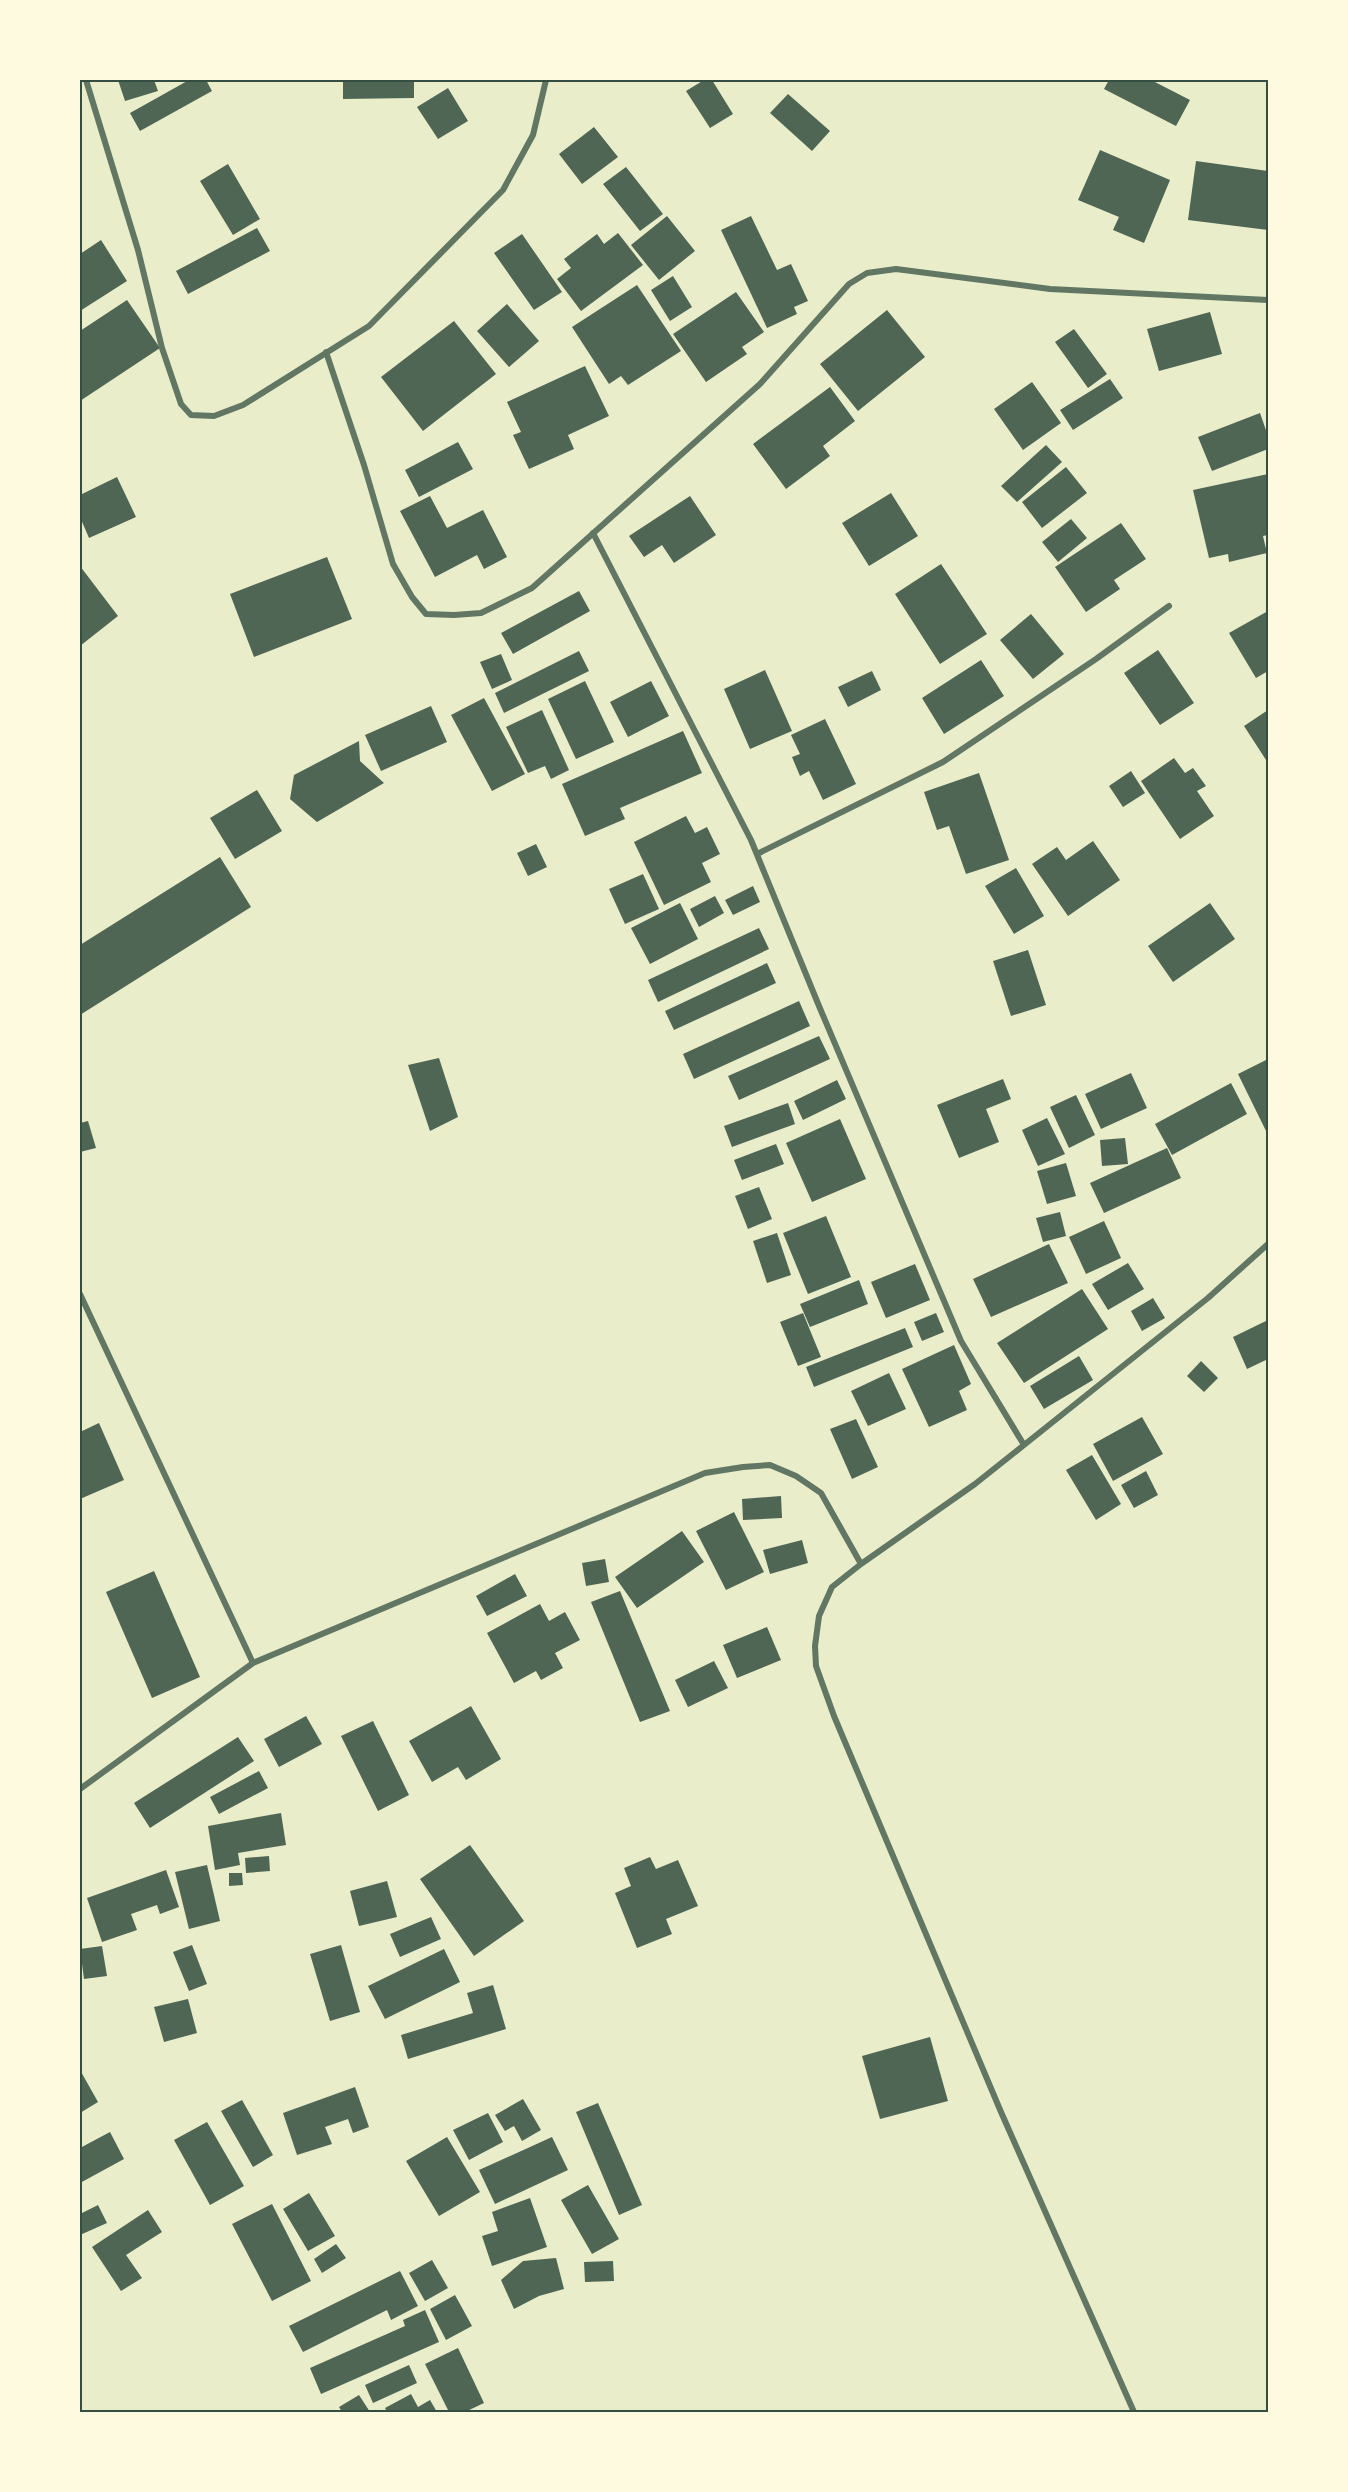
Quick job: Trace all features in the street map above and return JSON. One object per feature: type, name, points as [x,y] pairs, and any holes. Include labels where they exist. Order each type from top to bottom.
[{"type":"street","points":[[86,80],[138,250],[162,348],[181,404],[191,415],[214,416],[243,405],[369,326],[503,190],[533,135],[546,80]]},
{"type":"street","points":[[326,352],[364,465],[393,564],[412,597],[426,614],[454,615],[481,613],[532,588],[760,384],[849,284],[867,273],[896,269],[1050,289],[1269,300]]},
{"type":"street","points":[[593,533],[757,854],[823,1017],[961,1341],[1024,1445]]},
{"type":"street","points":[[757,854],[943,762],[1096,659],[1169,606]]},
{"type":"street","points":[[1134,2412],[1002,2112],[834,1716],[816,1666],[815,1646],[819,1616],[832,1587],[975,1484],[1208,1298],[1269,1244]]},
{"type":"street","points":[[80,1294],[253,1663]]},
{"type":"street","points":[[80,1789],[253,1663],[705,1473],[770,1465],[796,1476],[821,1493],[861,1564]]},
{"type":"building","points":[[118,80],[154,80],[158,91],[125,101]]},
{"type":"building","points":[[189,80],[206,80],[212,91],[140,131],[130,113]]},
{"type":"building","points":[[343,80],[414,80],[414,98],[343,99]]},
{"type":"building","points":[[704,80],[712,80],[733,114],[710,128],[686,91]]},
{"type":"building","points":[[1109,80],[1151,80],[1190,100],[1176,126],[1104,89]]},
{"type":"building","points":[[448,88],[468,121],[438,139],[417,107]]},
{"type":"building","points":[[788,94],[830,131],[812,151],[770,113]]},
{"type":"building","points":[[594,127],[618,157],[582,184],[559,154]]},
{"type":"building","points":[[1100,150],[1170,180],[1144,243],[1113,230],[1119,217],[1078,200]]},
{"type":"building","points":[[1196,161],[1268,171],[1268,230],[1188,220]]},
{"type":"building","points":[[228,164],[260,219],[233,235],[200,181]]},
{"type":"building","points":[[626,167],[663,214],[640,231],[603,184]]},
{"type":"building","points":[[667,216],[695,251],[659,280],[631,245]]},
{"type":"building","points":[[751,216],[777,270],[791,264],[808,301],[794,307],[797,314],[767,328],[721,230]]},
{"type":"building","points":[[257,228],[270,251],[188,294],[176,271]]},
{"type":"building","points":[[618,233],[643,265],[581,311],[557,279],[571,268],[564,259],[597,234],[604,244]]},
{"type":"building","points":[[522,234],[562,292],[534,310],[494,253]]},
{"type":"building","points":[[101,240],[127,281],[80,311],[80,254]]},
{"type":"building","points":[[673,276],[692,307],[670,321],[651,290]]},
{"type":"building","points":[[637,285],[681,351],[628,385],[621,376],[609,384],[572,327]]},
{"type":"building","points":[[736,292],[764,332],[742,347],[747,354],[706,382],[673,334]]},
{"type":"building","points":[[127,300],[160,348],[80,401],[80,331]]},
{"type":"building","points":[[507,304],[539,341],[509,367],[477,331]]},
{"type":"building","points":[[887,310],[925,357],[858,411],[820,364]]},
{"type":"building","points":[[1210,312],[1222,354],[1159,371],[1147,329]]},
{"type":"building","points":[[454,321],[496,374],[423,431],[381,377]]},
{"type":"building","points":[[1074,329],[1107,374],[1088,388],[1055,342]]},
{"type":"building","points":[[585,366],[609,416],[568,435],[574,449],[529,469],[513,435],[521,432],[507,402]]},
{"type":"building","points":[[1110,379],[1123,398],[1073,430],[1060,410]]},
{"type":"building","points":[[1032,382],[1061,423],[1023,450],[994,409]]},
{"type":"building","points":[[830,387],[855,421],[823,446],[830,456],[786,489],[753,444]]},
{"type":"building","points":[[1260,413],[1268,436],[1268,449],[1212,471],[1198,437]]},
{"type":"building","points":[[458,442],[473,469],[419,497],[405,470]]},
{"type":"building","points":[[1046,445],[1062,462],[1017,502],[1001,486]]},
{"type":"building","points":[[1066,467],[1087,493],[1042,528],[1022,502]]},
{"type":"building","points":[[1268,474],[1268,535],[1263,536],[1267,553],[1229,562],[1228,554],[1209,558],[1193,490]]},
{"type":"building","points":[[117,477],[136,517],[89,538],[80,517],[80,495]]},
{"type":"building","points":[[891,493],[918,536],[869,566],[842,523]]},
{"type":"building","points":[[430,496],[447,528],[483,510],[507,557],[484,569],[477,555],[435,577],[400,511]]},
{"type":"building","points":[[690,496],[716,535],[674,563],[662,545],[644,557],[629,536]]},
{"type":"building","points":[[1071,519],[1087,538],[1058,562],[1042,542]]},
{"type":"building","points":[[1121,523],[1146,559],[1114,580],[1120,589],[1086,612],[1055,567]]},
{"type":"building","points":[[327,557],[352,619],[254,657],[230,594]]},
{"type":"building","points":[[941,564],[987,634],[940,664],[895,594]]},
{"type":"building","points":[[80,566],[118,616],[80,646]]},
{"type":"building","points":[[579,591],[590,611],[513,654],[501,633]]},
{"type":"building","points":[[1268,611],[1268,671],[1256,678],[1229,633]]},
{"type":"building","points":[[1031,614],[1064,654],[1033,679],[1000,640]]},
{"type":"building","points":[[1158,650],[1194,703],[1160,725],[1124,673]]},
{"type":"building","points":[[579,651],[589,671],[504,713],[495,693]]},
{"type":"building","points":[[501,654],[512,680],[492,689],[480,662]]},
{"type":"building","points":[[981,660],[1004,696],[944,734],[922,698]]},
{"type":"building","points":[[765,670],[792,731],[750,749],[724,689]]},
{"type":"building","points":[[872,671],[881,690],[848,707],[838,687]]},
{"type":"building","points":[[585,681],[614,742],[576,759],[548,699]]},
{"type":"building","points":[[651,681],[669,716],[628,737],[610,702]]},
{"type":"building","points":[[484,698],[525,774],[492,791],[451,715]]},
{"type":"building","points":[[431,706],[447,742],[381,771],[365,735]]},
{"type":"building","points":[[542,710],[569,770],[551,779],[545,766],[528,773],[506,727]]},
{"type":"building","points":[[1268,710],[1268,763],[1244,726]]},
{"type":"building","points":[[825,719],[856,784],[823,800],[809,771],[800,776],[792,757],[800,754],[791,735]]},
{"type":"building","points":[[683,731],[702,773],[620,808],[625,819],[585,836],[562,784]]},
{"type":"building","points":[[359,741],[360,761],[384,783],[317,822],[290,799],[294,775]]},
{"type":"building","points":[[1174,758],[1185,773],[1193,768],[1206,786],[1197,791],[1214,816],[1180,839],[1141,781]]},
{"type":"building","points":[[1131,771],[1145,793],[1123,807],[1109,786]]},
{"type":"building","points":[[979,773],[1009,860],[966,874],[949,826],[937,830],[924,792]]},
{"type":"building","points":[[257,790],[282,831],[235,859],[210,818]]},
{"type":"building","points":[[686,816],[695,833],[707,827],[720,854],[702,863],[711,882],[664,905],[634,842]]},
{"type":"building","points":[[1093,841],[1120,880],[1068,916],[1032,864],[1057,847],[1066,860]]},
{"type":"building","points":[[536,844],[547,867],[528,876],[517,853]]},
{"type":"building","points":[[220,857],[251,907],[80,1015],[80,945]]},
{"type":"building","points":[[1016,868],[1044,916],[1014,934],[985,886]]},
{"type":"building","points":[[643,874],[659,909],[625,924],[609,889]]},
{"type":"building","points":[[753,886],[760,902],[733,915],[725,900]]},
{"type":"building","points":[[715,896],[724,913],[699,927],[690,909]]},
{"type":"building","points":[[680,903],[698,939],[650,964],[631,928]]},
{"type":"building","points":[[1210,903],[1235,939],[1173,982],[1148,946]]},
{"type":"building","points":[[759,928],[769,949],[658,1002],[648,980]]},
{"type":"building","points":[[1028,950],[1046,1005],[1011,1016],[993,961]]},
{"type":"building","points":[[767,963],[776,983],[674,1030],[665,1011]]},
{"type":"building","points":[[799,1001],[810,1026],[694,1079],[683,1054]]},
{"type":"building","points":[[819,1036],[830,1059],[739,1100],[728,1076]]},
{"type":"building","points":[[439,1058],[458,1117],[430,1131],[408,1065]]},
{"type":"building","points":[[1268,1059],[1268,1135],[1238,1074]]},
{"type":"building","points":[[1131,1073],[1147,1108],[1101,1129],[1085,1094]]},
{"type":"building","points":[[1003,1079],[1011,1099],[986,1109],[999,1142],[959,1158],[937,1105]]},
{"type":"building","points":[[837,1080],[846,1099],[803,1120],[794,1101]]},
{"type":"building","points":[[1231,1083],[1247,1114],[1172,1155],[1155,1124]]},
{"type":"building","points":[[1076,1095],[1095,1135],[1069,1148],[1050,1107]]},
{"type":"building","points":[[788,1103],[795,1124],[732,1147],[724,1126]]},
{"type":"building","points":[[1047,1118],[1065,1154],[1038,1166],[1022,1130]]},
{"type":"building","points":[[840,1119],[866,1179],[812,1202],[786,1143]]},
{"type":"building","points":[[88,1121],[96,1148],[80,1152],[80,1123]]},
{"type":"building","points":[[1125,1138],[1128,1164],[1102,1166],[1100,1140]]},
{"type":"building","points":[[776,1144],[784,1164],[742,1180],[734,1160]]},
{"type":"building","points":[[1167,1148],[1181,1178],[1104,1213],[1090,1183]]},
{"type":"building","points":[[1066,1163],[1076,1196],[1047,1204],[1037,1171]]},
{"type":"building","points":[[759,1187],[772,1219],[748,1229],[735,1196]]},
{"type":"building","points":[[1060,1212],[1066,1236],[1043,1242],[1036,1218]]},
{"type":"building","points":[[826,1216],[851,1277],[808,1294],[783,1233]]},
{"type":"building","points":[[1104,1221],[1121,1258],[1086,1274],[1069,1237]]},
{"type":"building","points":[[777,1233],[791,1275],[767,1283],[753,1241]]},
{"type":"building","points":[[1049,1244],[1068,1283],[991,1317],[973,1279]]},
{"type":"building","points":[[1128,1263],[1144,1289],[1108,1310],[1092,1284]]},
{"type":"building","points":[[915,1264],[930,1300],[886,1318],[871,1282]]},
{"type":"building","points":[[859,1280],[868,1304],[810,1327],[800,1304]]},
{"type":"building","points":[[1082,1289],[1108,1329],[1024,1383],[997,1343]]},
{"type":"building","points":[[1153,1298],[1165,1318],[1142,1331],[1131,1311]]},
{"type":"building","points":[[803,1313],[821,1357],[798,1366],[780,1322]]},
{"type":"building","points":[[936,1313],[944,1332],[922,1341],[914,1322]]},
{"type":"building","points":[[1268,1320],[1268,1359],[1247,1369],[1233,1337]]},
{"type":"building","points":[[905,1328],[913,1347],[814,1387],[806,1367]]},
{"type":"building","points":[[954,1345],[971,1384],[959,1391],[967,1410],[929,1427],[902,1369]]},
{"type":"building","points":[[1079,1356],[1093,1380],[1044,1409],[1030,1386]]},
{"type":"building","points":[[1201,1361],[1218,1378],[1204,1392],[1187,1376]]},
{"type":"building","points":[[889,1373],[906,1409],[868,1426],[851,1391]]},
{"type":"building","points":[[1142,1417],[1163,1454],[1113,1481],[1093,1444]]},
{"type":"building","points":[[856,1419],[878,1467],[852,1479],[830,1429]]},
{"type":"building","points":[[99,1423],[124,1480],[80,1499],[80,1432]]},
{"type":"building","points":[[1092,1455],[1121,1504],[1096,1520],[1066,1470]]},
{"type":"building","points":[[1146,1471],[1158,1495],[1134,1508],[1121,1485]]},
{"type":"building","points":[[781,1496],[782,1518],[743,1520],[742,1499]]},
{"type":"building","points":[[734,1512],[764,1572],[726,1590],[696,1531]]},
{"type":"building","points":[[682,1531],[704,1562],[637,1608],[615,1577]]},
{"type":"building","points":[[802,1540],[808,1563],[770,1574],[763,1550]]},
{"type":"building","points":[[605,1559],[609,1582],[586,1586],[582,1563]]},
{"type":"building","points":[[154,1571],[200,1677],[152,1698],[106,1592]]},
{"type":"building","points":[[515,1574],[527,1596],[487,1616],[476,1596]]},
{"type":"building","points":[[620,1591],[670,1711],[640,1722],[591,1602]]},
{"type":"building","points":[[540,1604],[549,1621],[565,1612],[580,1640],[555,1653],[563,1668],[541,1680],[536,1671],[514,1683],[487,1633]]},
{"type":"building","points":[[767,1627],[781,1660],[737,1678],[723,1645]]},
{"type":"building","points":[[714,1661],[728,1688],[688,1707],[675,1680]]},
{"type":"building","points":[[471,1706],[501,1759],[466,1780],[458,1767],[432,1782],[409,1741]]},
{"type":"building","points":[[306,1716],[322,1744],[279,1767],[264,1739]]},
{"type":"building","points":[[373,1721],[409,1795],[378,1811],[341,1736]]},
{"type":"building","points":[[238,1737],[254,1761],[150,1828],[134,1803]]},
{"type":"building","points":[[259,1771],[268,1788],[219,1814],[210,1797]]},
{"type":"building","points":[[281,1813],[286,1845],[238,1853],[240,1865],[215,1870],[208,1826]]},
{"type":"building","points":[[470,1845],[524,1921],[474,1956],[420,1879]]},
{"type":"building","points":[[269,1856],[270,1871],[246,1873],[245,1858]]},
{"type":"building","points":[[650,1857],[656,1869],[678,1860],[698,1906],[666,1919],[672,1934],[637,1948],[615,1893],[631,1886],[624,1868]]},
{"type":"building","points":[[207,1865],[220,1921],[189,1929],[175,1872]]},
{"type":"building","points":[[166,1870],[179,1907],[160,1914],[157,1905],[131,1914],[137,1930],[102,1942],[87,1898]]},
{"type":"building","points":[[229,1873],[242,1873],[243,1885],[229,1886]]},
{"type":"building","points":[[387,1881],[397,1917],[359,1926],[350,1891]]},
{"type":"building","points":[[431,1917],[441,1939],[400,1957],[390,1934]]},
{"type":"building","points":[[192,1945],[207,1984],[189,1991],[173,1952]]},
{"type":"building","points":[[341,1945],[360,2012],[330,2021],[310,1954]]},
{"type":"building","points":[[102,1946],[107,1976],[84,1979],[80,1949]]},
{"type":"building","points":[[444,1949],[460,1982],[385,2019],[368,1986]]},
{"type":"building","points":[[493,1985],[506,2029],[408,2059],[401,2035],[473,2013],[467,1993]]},
{"type":"building","points":[[188,1999],[197,2033],[164,2042],[154,2007]]},
{"type":"building","points":[[930,2037],[948,2101],[880,2119],[862,2056]]},
{"type":"building","points":[[80,2070],[98,2102],[80,2113]]},
{"type":"building","points":[[355,2087],[369,2127],[353,2133],[348,2119],[325,2127],[332,2144],[297,2155],[283,2113]]},
{"type":"building","points":[[523,2099],[541,2130],[522,2141],[514,2126],[505,2131],[495,2115]]},
{"type":"building","points":[[242,2100],[273,2155],[253,2167],[221,2111]]},
{"type":"building","points":[[598,2103],[642,2205],[619,2215],[576,2112]]},
{"type":"building","points":[[488,2113],[503,2142],[469,2160],[453,2130]]},
{"type":"building","points":[[207,2122],[244,2186],[210,2205],[174,2140]]},
{"type":"building","points":[[110,2132],[124,2159],[80,2183],[80,2148]]},
{"type":"building","points":[[447,2137],[480,2192],[439,2216],[406,2161]]},
{"type":"building","points":[[552,2137],[568,2170],[495,2204],[479,2170]]},
{"type":"building","points":[[588,2185],[619,2239],[592,2254],[561,2200]]},
{"type":"building","points":[[309,2193],[335,2236],[308,2251],[283,2209]]},
{"type":"building","points":[[530,2198],[547,2247],[492,2266],[482,2236],[498,2231],[492,2212]]},
{"type":"building","points":[[272,2204],[311,2281],[272,2301],[232,2224]]},
{"type":"building","points":[[98,2205],[107,2223],[80,2235],[80,2214]]},
{"type":"building","points":[[148,2210],[162,2232],[126,2255],[142,2278],[121,2291],[92,2247]]},
{"type":"building","points":[[336,2244],[346,2258],[322,2273],[314,2259]]},
{"type":"building","points":[[556,2258],[564,2289],[539,2296],[514,2309],[501,2280],[523,2261]]},
{"type":"building","points":[[432,2260],[448,2288],[425,2301],[409,2273]]},
{"type":"building","points":[[613,2261],[614,2281],[585,2282],[584,2262]]},
{"type":"building","points":[[400,2271],[418,2306],[391,2320],[387,2310],[303,2352],[289,2326]]},
{"type":"building","points":[[455,2295],[472,2326],[446,2340],[430,2309]]},
{"type":"building","points":[[425,2310],[439,2342],[321,2394],[310,2368],[405,2326],[403,2320]]},
{"type":"building","points":[[458,2348],[484,2403],[465,2412],[449,2412],[425,2364]]},
{"type":"building","points":[[409,2365],[417,2383],[373,2403],[365,2385]]},
{"type":"building","points":[[411,2394],[418,2407],[430,2400],[437,2412],[387,2412],[385,2408]]},
{"type":"building","points":[[359,2395],[370,2412],[342,2412],[339,2407]]}]
